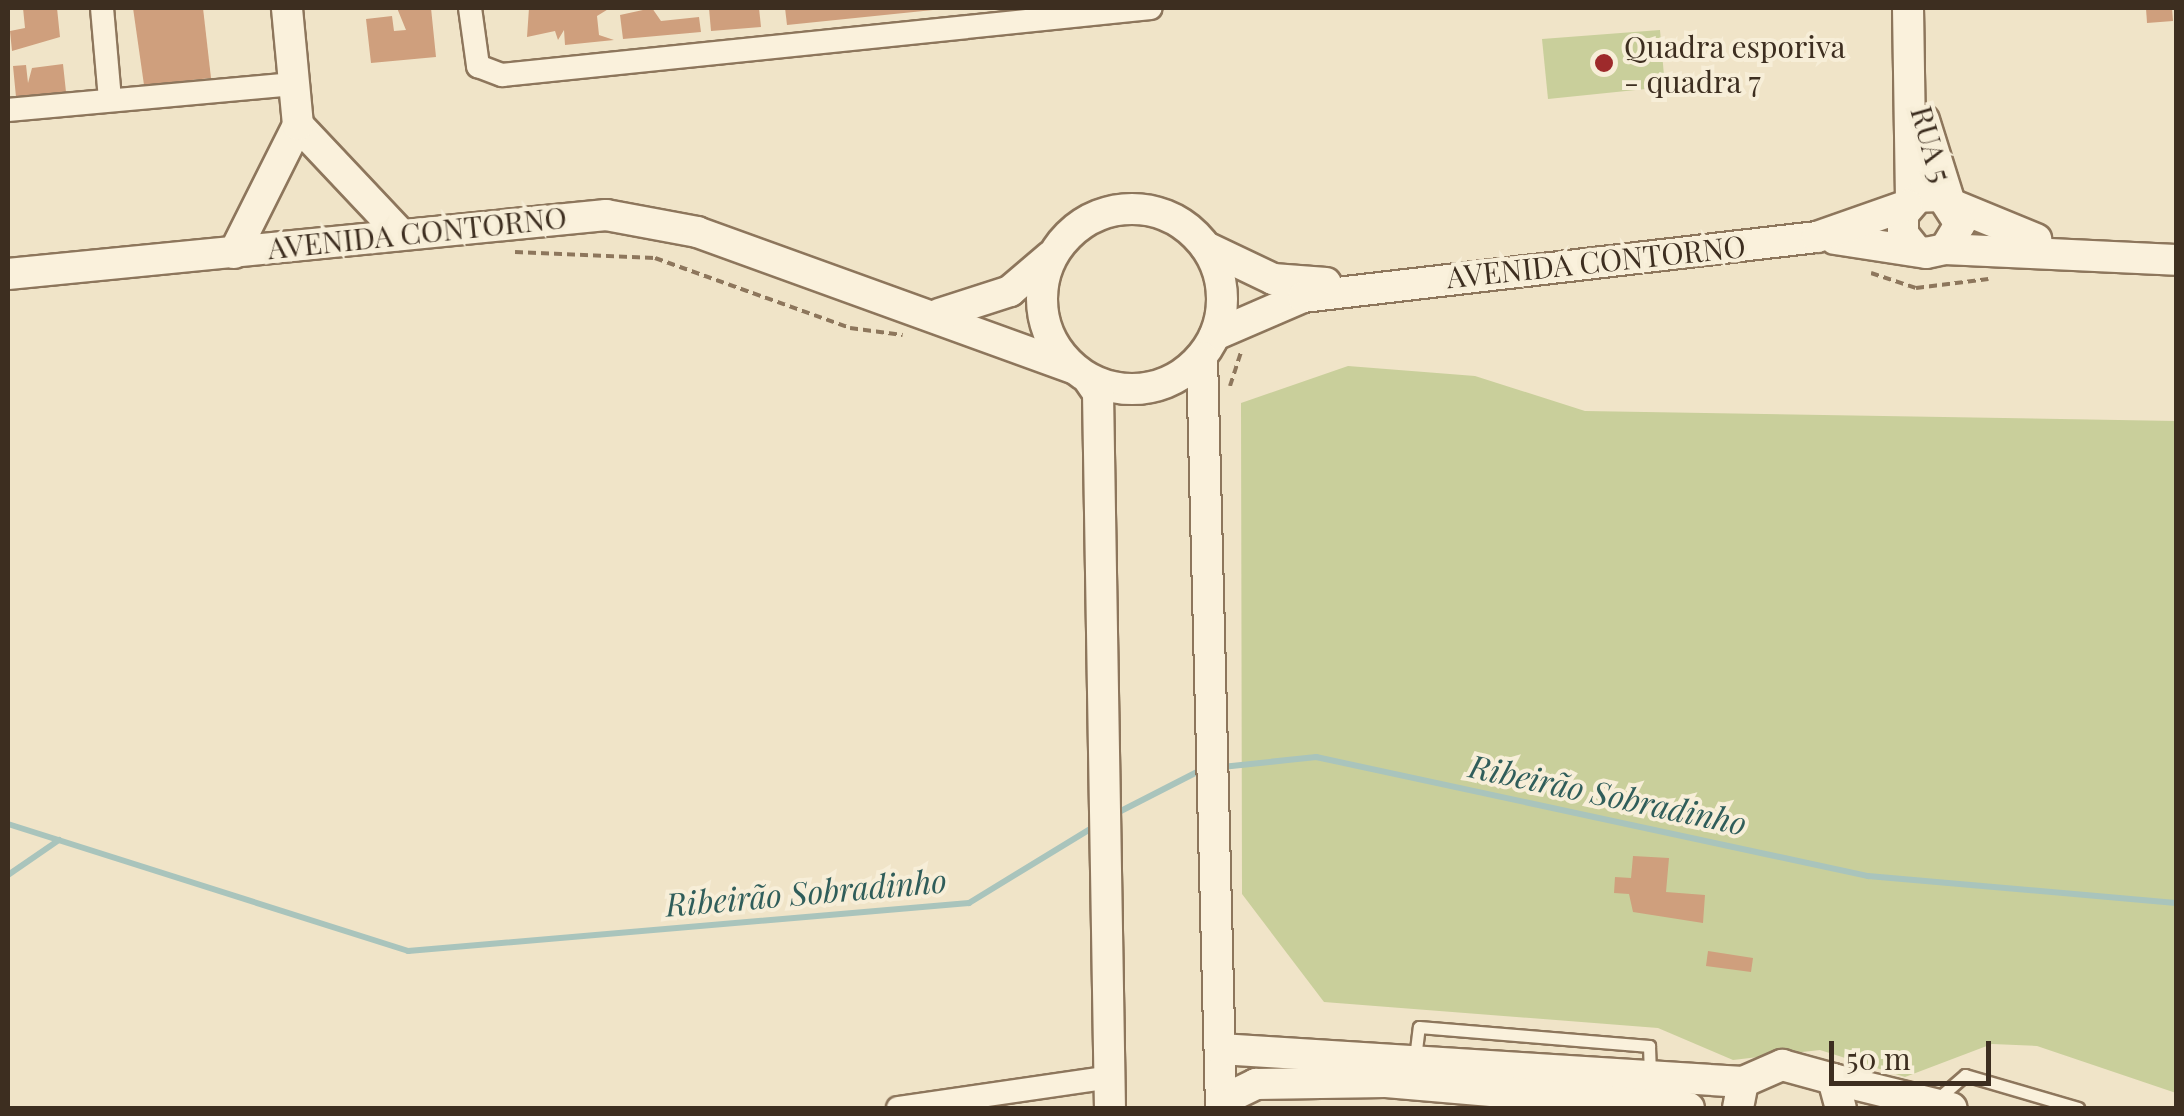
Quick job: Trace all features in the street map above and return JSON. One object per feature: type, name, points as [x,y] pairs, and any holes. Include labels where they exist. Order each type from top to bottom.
[{"type":"main road","points":[[234,253],[298,124],[287,8]]},
{"type":"main road","name":"RUA 5","points":[[1908,8],[1916,88],[1910,203],[1903,234],[1931,250]]},
{"type":"main road","name":"RUA 5","points":[[1916,88],[1951,202]]},
{"type":"main road","points":[[298,124],[399,232]]},
{"type":"main road","points":[[1931,250],[1958,234],[1951,202]]},
{"type":"main road","name":"AVENIDA CONTORNO","points":[[1817,237],[1910,203],[1951,202],[1975,221],[2072,249]]},
{"type":"main road","name":"AVENIDA CONTORNO","points":[[1052,256],[1071,231],[1126,208],[1185,225],[1206,247],[1273,279],[1374,285]]},
{"type":"main road","name":"AVENIDA CONTORNO","points":[[8,274],[234,253],[568,214],[639,220],[932,315],[1087,380],[1137,390],[1271,307],[1374,285],[1817,237],[1931,250],[2072,249],[2176,260]]},
{"type":"main road","points":[[1206,247],[1219,275],[1205,393],[1221,1104],[1256,1084],[1386,1082],[1689,1108]]},
{"type":"main road","points":[[932,315],[1010,291],[1052,256]]},
{"type":"main road","points":[[1052,256],[1042,315],[1087,380],[1105,782],[1110,1108]]},
{"type":"main road","points":[[1220,1049],[1650,1072],[1741,1095],[1782,1065],[1837,1094],[1942,1106]]},
{"type":"street","points":[[102,8],[110,98]]},
{"type":"street","points":[[470,8],[475,59],[487,74],[1151,8]]},
{"type":"street","points":[[8,110],[294,84]]},
{"type":"street","points":[[898,1108],[1110,1077]]},
{"type":"lane","points":[[1942,1106],[1964,1075],[2078,1108]]},
{"type":"path","points":[[508,252],[655,258],[850,328],[908,336]]},
{"type":"path","points":[[1858,268],[1916,288],[2008,274]]},
{"type":"path","points":[[1087,380],[1228,396],[1252,339]]},
{"type":"green space","name":"Quadra esporiva - quadra 7","points":[[1660,30],[1665,87],[1548,99],[1542,39]]},
{"type":"green space","points":[[1348,366],[1475,376],[1585,411],[2176,421],[2176,1093],[2037,1046],[1992,1044],[1905,1077],[1820,1050],[1733,1060],[1658,1028],[1324,1002],[1242,894],[1241,403]]},
{"type":"building","points":[[23,8],[57,8],[60,37],[12,51],[10,31],[25,28]]},
{"type":"building","points":[[133,8],[203,8],[211,78],[144,85]]},
{"type":"building","points":[[397,8],[431,8],[436,57],[371,63],[366,19],[392,16],[394,31],[406,30]]},
{"type":"building","points":[[529,8],[610,8],[597,16],[599,35],[614,40],[565,45],[564,30],[558,40],[555,31],[527,37]]},
{"type":"building","points":[[652,8],[661,21],[699,17],[701,32],[623,39],[620,15]]},
{"type":"building","points":[[709,8],[759,8],[761,27],[711,31]]},
{"type":"building","points":[[785,8],[933,8],[933,10],[787,25]]},
{"type":"building","points":[[2146,8],[2172,8],[2173,21],[2147,23]]},
{"type":"building","points":[[63,64],[66,92],[16,97],[13,66],[26,65],[28,83],[32,68]]},
{"type":"building","points":[[1633,856],[1669,858],[1666,892],[1705,895],[1703,923],[1633,912],[1629,894],[1614,893],[1615,877],[1631,878]]},
{"type":"building","points":[[1708,951],[1753,958],[1751,972],[1706,966]]},
{"type":"waterway","name":"Ribeirão Sobradinho","points":[[1222,767],[1316,757],[1868,876],[2176,903]]},
{"type":"waterway","name":"Ribeirão Sobradinho","points":[[1115,814],[1205,768]]},
{"type":"waterway","name":"Ribeirão Sobradinho","points":[[8,824],[408,951],[969,903],[1095,826]]},
{"type":"waterway","points":[[8,875],[59,840]]},
{"type":"place","name":"Quadra esporiva - quadra 7","points":[[1604,63]]}]
